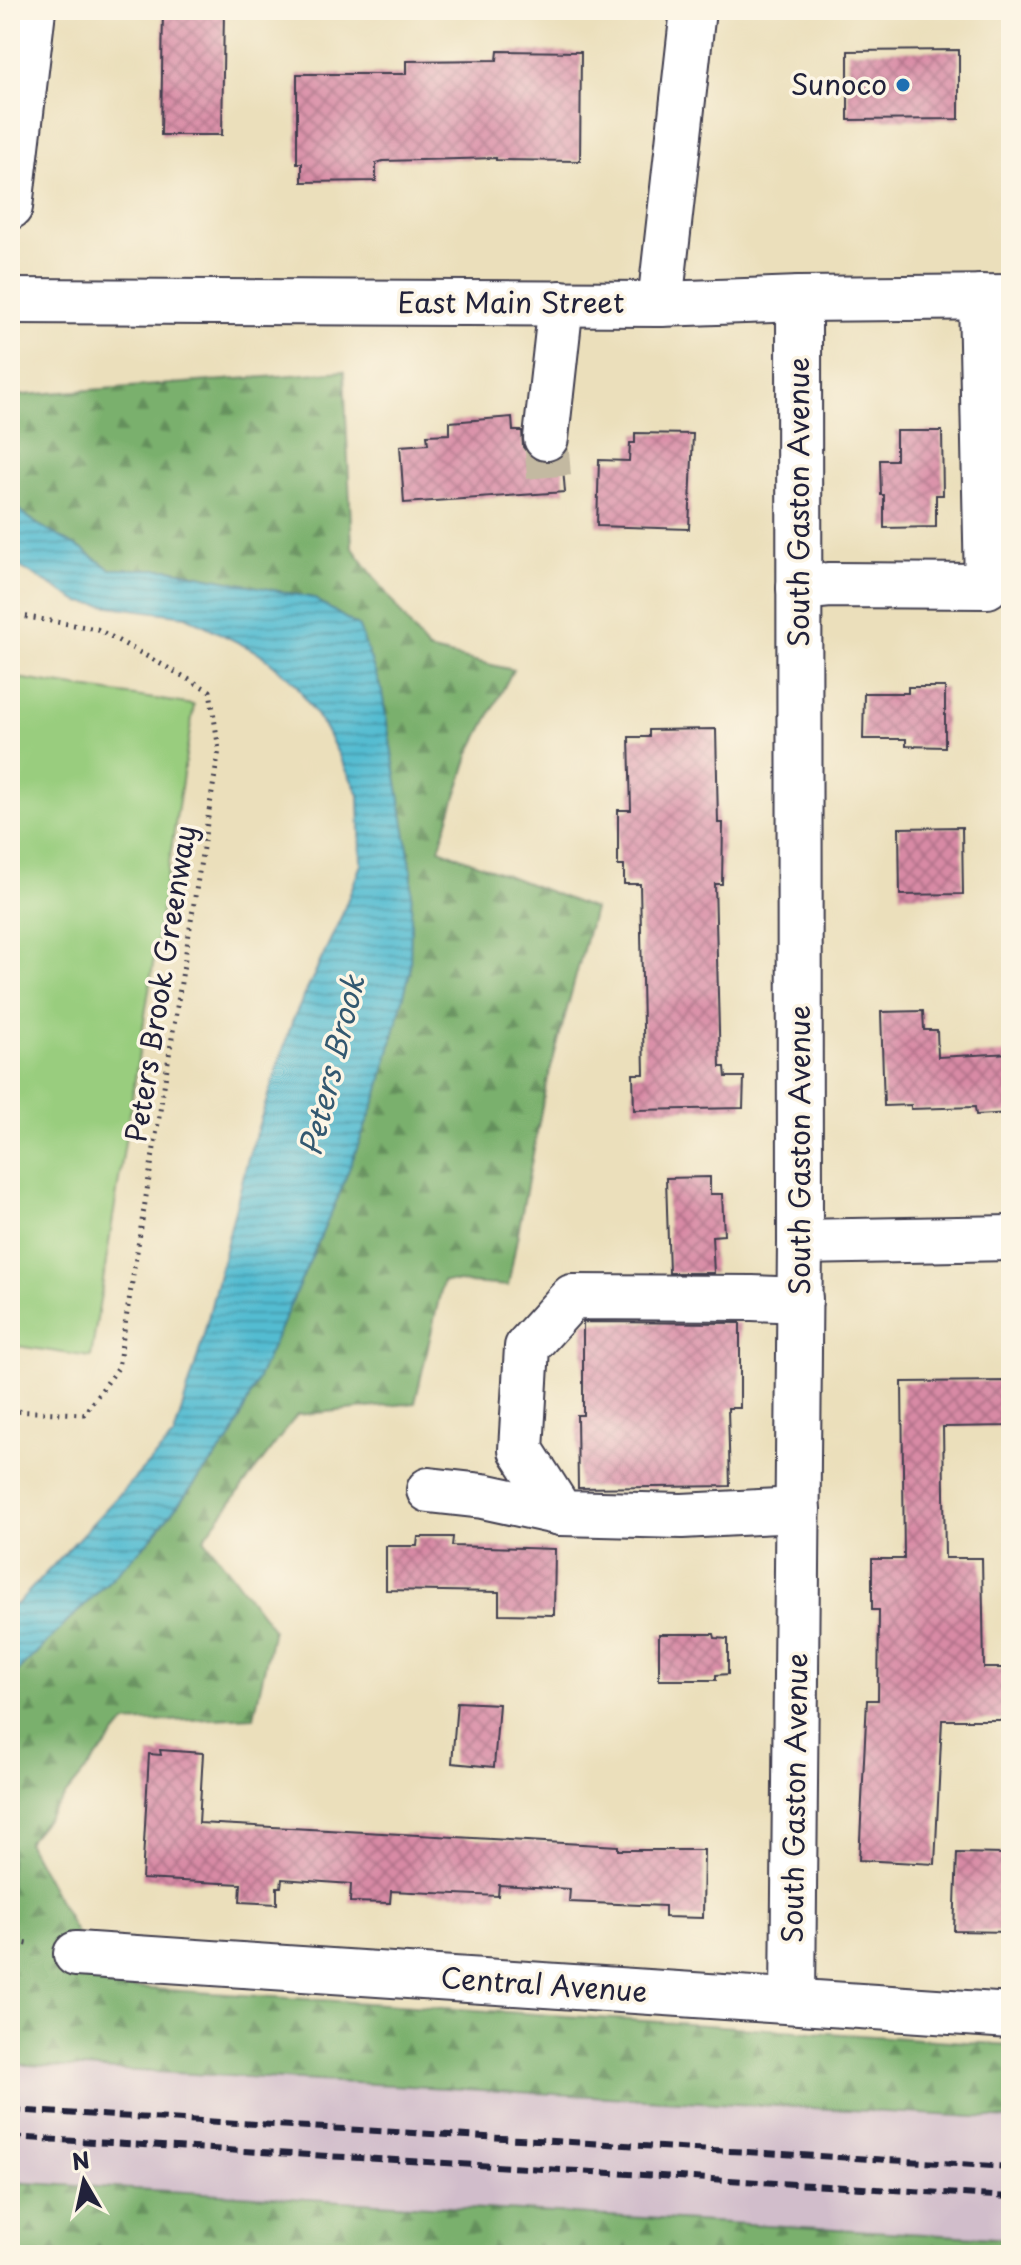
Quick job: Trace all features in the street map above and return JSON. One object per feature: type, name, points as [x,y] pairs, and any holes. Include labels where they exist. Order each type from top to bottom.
[{"type":"street","points":[[10,207],[33,10]]},
{"type":"street","points":[[660,304],[693,10]]},
{"type":"street","points":[[799,588],[830,585],[987,586],[1003,289]]},
{"type":"street","name":"East Main Street","points":[[10,301],[660,304],[1003,289]]},
{"type":"street","name":"South Gaston Avenue","points":[[793,2001],[800,1300],[799,299]]},
{"type":"street","points":[[546,438],[561,303]]},
{"type":"street","points":[[800,1242],[1011,1238]]},
{"type":"street","points":[[561,1513],[521,1450],[527,1347],[572,1297],[800,1300]]},
{"type":"street","points":[[429,1490],[483,1496],[561,1513],[682,1516],[798,1510]]},
{"type":"street","name":"Central Avenue","points":[[76,1954],[1011,2016]]},
{"type":"path","name":"Peters Brook Greenway","points":[[10,614],[97,629],[210,691],[219,750],[118,1368],[84,1414],[10,1411]]},
{"type":"shaded area","points":[[10,2064],[1011,2119],[1011,2239],[10,2182]]},
{"type":"green space","points":[[344,371],[352,547],[428,650],[513,670],[470,753],[439,849],[594,909],[545,1090],[508,1286],[443,1281],[415,1403],[297,1415],[204,1538],[273,1629],[254,1717],[125,1723],[27,1842],[105,1986],[1011,2045],[1011,2119],[10,2064],[10,1676],[148,1542],[232,1437],[378,1094],[359,627],[313,598],[169,569],[110,569],[37,524],[10,503],[10,396]]},
{"type":"green space","points":[[10,677],[194,705],[91,1357],[10,1345]]},
{"type":"green space","points":[[10,2182],[1011,2239],[1011,2255],[10,2255]]},
{"type":"water","name":"Peters Brook","points":[[10,503],[37,524],[110,569],[169,569],[313,598],[359,627],[382,692],[412,872],[410,972],[378,1094],[339,1195],[232,1437],[148,1542],[10,1676],[10,1606],[17,1604],[174,1436],[202,1342],[248,1158],[292,1022],[341,917],[361,864],[359,795],[326,730],[295,683],[261,654],[186,616],[79,602],[10,561]]},
{"type":"building","points":[[163,10],[224,10],[222,135],[161,135]]},
{"type":"building","name":"Sunoco","points":[[959,50],[959,119],[848,120],[848,51]]},
{"type":"building","points":[[498,51],[581,52],[580,161],[496,158],[383,161],[376,163],[376,181],[302,182],[302,163],[297,163],[297,74],[406,74],[406,61],[497,60]]},
{"type":"building","points":[[512,417],[513,431],[522,431],[523,447],[531,458],[544,463],[562,456],[565,492],[404,503],[400,446],[428,444],[427,435],[450,434],[450,422]]},
{"type":"building","points":[[896,431],[942,431],[943,495],[936,495],[936,527],[884,528],[880,460],[896,460]]},
{"type":"building","points":[[635,433],[693,434],[689,529],[597,526],[599,460],[629,461],[630,443],[635,443]]},
{"type":"building","points":[[908,687],[945,687],[945,747],[906,746],[906,739],[863,739],[864,693],[908,693]]},
{"type":"building","points":[[716,729],[718,823],[723,823],[722,884],[715,884],[720,1067],[725,1067],[726,1077],[744,1077],[743,1108],[634,1110],[633,1074],[644,1074],[640,884],[624,884],[624,866],[618,866],[618,810],[631,810],[629,737],[649,737],[649,730]]},
{"type":"building","points":[[962,827],[963,894],[900,895],[899,828]]},
{"type":"building","points":[[923,1011],[924,1030],[937,1030],[938,1057],[1011,1053],[1011,1113],[976,1115],[975,1107],[911,1109],[911,1105],[884,1106],[881,1012]]},
{"type":"building","points":[[710,1177],[710,1194],[722,1194],[724,1235],[712,1236],[714,1273],[669,1273],[666,1178]]},
{"type":"building","points":[[583,1322],[740,1323],[740,1408],[728,1408],[730,1486],[578,1488],[577,1415],[583,1415]]},
{"type":"building","points":[[1011,1381],[1011,1426],[943,1427],[945,1558],[982,1558],[984,1668],[1011,1668],[1011,1720],[942,1720],[935,1864],[859,1860],[867,1700],[878,1700],[879,1610],[872,1610],[872,1559],[904,1559],[902,1382]]},
{"type":"building","points":[[418,1537],[453,1537],[452,1546],[555,1549],[554,1615],[499,1614],[499,1592],[386,1590],[386,1546],[417,1546]]},
{"type":"building","points":[[659,1634],[714,1634],[715,1638],[728,1639],[728,1674],[716,1675],[716,1680],[659,1680]]},
{"type":"building","points":[[457,1702],[499,1704],[494,1767],[452,1763]]},
{"type":"building","points":[[160,1750],[203,1753],[199,1823],[618,1846],[618,1850],[704,1850],[703,1918],[665,1917],[665,1906],[569,1902],[570,1889],[499,1885],[498,1896],[391,1891],[390,1903],[350,1902],[351,1884],[282,1879],[281,1887],[277,1887],[277,1904],[240,1902],[241,1884],[142,1879],[149,1754],[161,1755]]},
{"type":"building","points":[[957,1853],[1004,1854],[1004,1873],[1011,1874],[1011,1932],[954,1931]]},
{"type":"tunnel","points":[[546,438],[549,477]]},
{"type":"railway","points":[[10,2110],[1011,2167]]},
{"type":"railway","points":[[10,2137],[1011,2197]]},
{"type":"place","name":"Sunoco","points":[[903,85]]}]
